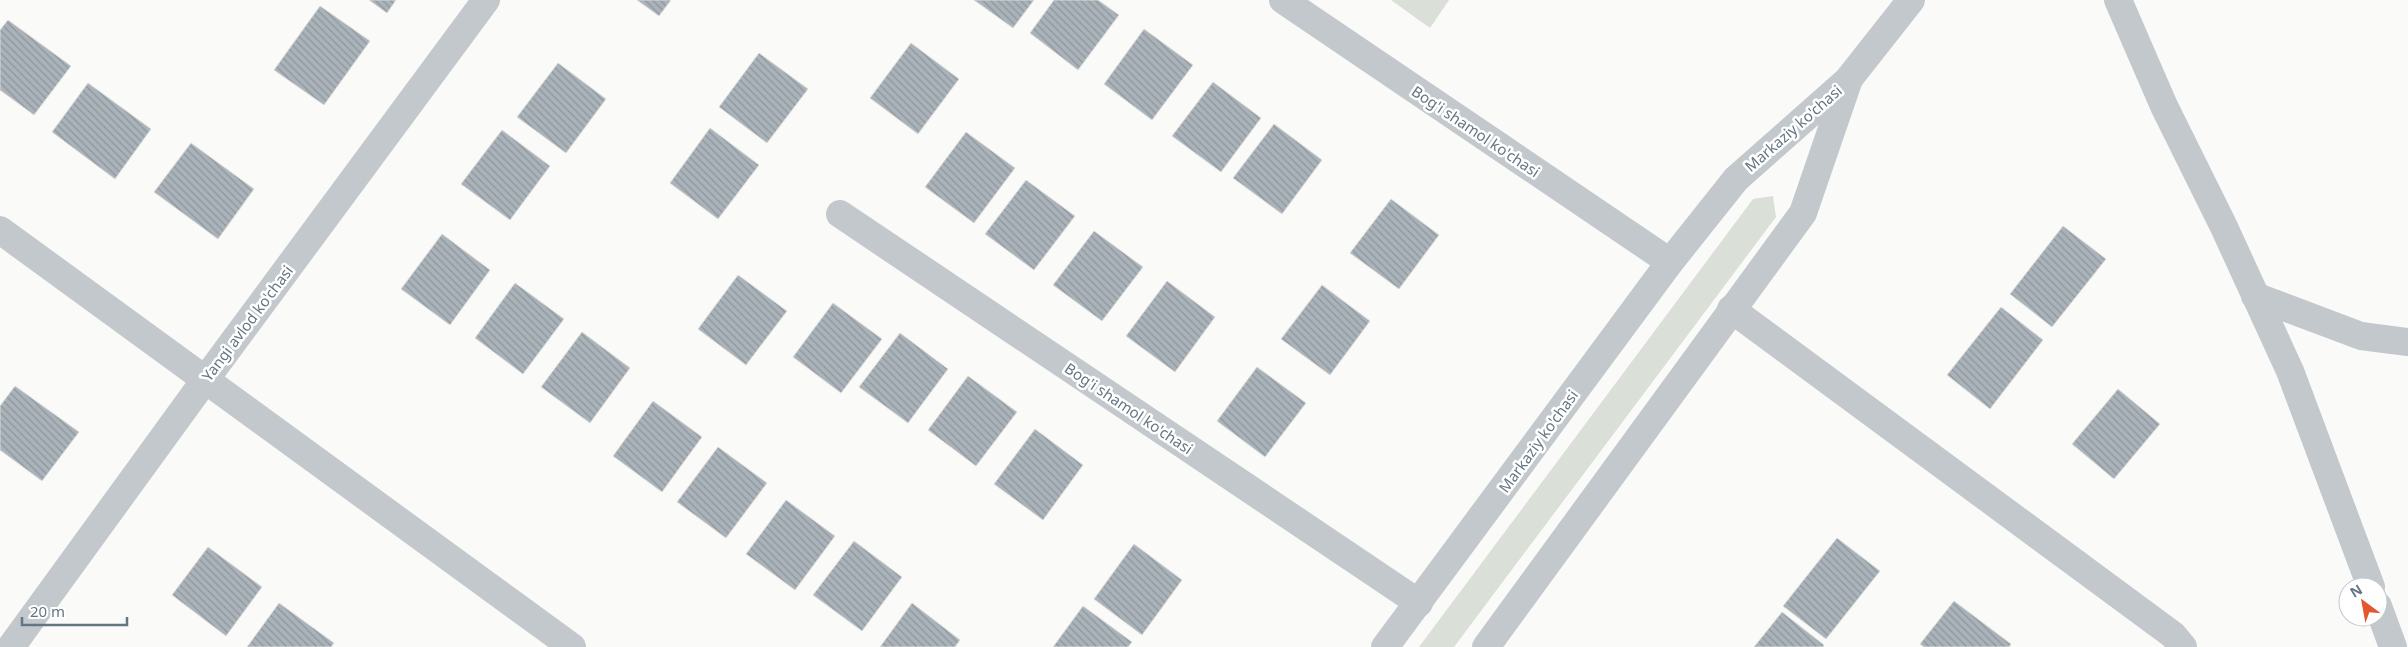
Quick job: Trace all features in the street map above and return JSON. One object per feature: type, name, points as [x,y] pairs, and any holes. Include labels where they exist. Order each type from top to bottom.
[{"type":"street","name":"Yangi avlod ko'chasi","points":[[11,647],[205,380],[486,0]]},
{"type":"street","name":"Bog'i shamol ko'chasi","points":[[1283,0],[1670,262]]},
{"type":"street","points":[[1848,80],[1911,0]]},
{"type":"street","points":[[2118,0],[2164,106],[2290,371],[2367,577]]},
{"type":"street","name":"Markaziy ko'chasi","points":[[1385,647],[1670,262],[1736,179],[1848,80]]},
{"type":"street","name":"Markaziy ko'chasi","points":[[1486,647],[1803,212],[1848,80]]},
{"type":"street","name":"Bog'i shamol ko'chasi","points":[[840,214],[1418,603]]},
{"type":"street","points":[[0,230],[572,647]]},
{"type":"street","points":[[2255,296],[2361,336],[2408,342]]},
{"type":"street","points":[[1731,309],[2173,635],[2183,647]]},
{"type":"street","points":[[2386,627],[2393,647]]},
{"type":"shaded area","points":[[1391,0],[1449,0],[1430,28]]},
{"type":"shaded area","points":[[1773,196],[1776,217],[1454,647],[1419,647],[1753,199]]},
{"type":"building","points":[[369,0],[396,0],[387,13]]},
{"type":"building","points":[[637,0],[671,0],[659,16]]},
{"type":"building","points":[[974,0],[1034,0],[1013,28]]},
{"type":"building","points":[[1054,0],[1098,0],[1119,15],[1078,70],[1030,33]]},
{"type":"building","points":[[320,6],[370,41],[324,105],[274,70]]},
{"type":"building","points":[[8,20],[71,66],[34,115],[0,90],[0,30]]},
{"type":"building","points":[[1144,29],[1193,65],[1152,120],[1104,84]]},
{"type":"building","points":[[911,43],[959,79],[918,134],[870,98]]},
{"type":"building","points":[[759,53],[808,89],[767,143],[719,107]]},
{"type":"building","points":[[558,63],[606,99],[566,153],[517,117]]},
{"type":"building","points":[[1213,82],[1261,118],[1221,172],[1172,136]]},
{"type":"building","points":[[88,83],[151,129],[115,179],[52,132]]},
{"type":"building","points":[[1274,124],[1322,160],[1282,214],[1233,178]]},
{"type":"building","points":[[710,128],[759,165],[718,219],[670,183]]},
{"type":"building","points":[[502,130],[550,166],[510,220],[461,184]]},
{"type":"building","points":[[966,132],[1015,168],[974,223],[925,187]]},
{"type":"building","points":[[191,143],[254,189],[218,239],[154,192]]},
{"type":"building","points":[[1026,180],[1075,216],[1034,270],[985,234]]},
{"type":"building","points":[[1391,199],[1439,235],[1399,289],[1350,253]]},
{"type":"building","points":[[2063,226],[2106,259],[2052,327],[2010,294]]},
{"type":"building","points":[[1094,231],[1143,267],[1102,321],[1053,285]]},
{"type":"building","points":[[442,234],[490,270],[450,325],[401,289]]},
{"type":"building","points":[[738,275],[787,311],[746,365],[698,329]]},
{"type":"building","points":[[1167,281],[1215,317],[1175,372],[1126,336]]},
{"type":"building","points":[[515,283],[564,319],[523,374],[475,338]]},
{"type":"building","points":[[1322,285],[1370,321],[1330,375],[1281,339]]},
{"type":"building","points":[[833,303],[882,339],[841,393],[793,357]]},
{"type":"building","points":[[2001,307],[2043,340],[1990,409],[1947,375]]},
{"type":"building","points":[[582,332],[630,368],[590,423],[541,387]]},
{"type":"building","points":[[900,333],[948,369],[908,423],[859,387]]},
{"type":"building","points":[[1257,367],[1306,403],[1265,457],[1217,421]]},
{"type":"building","points":[[968,376],[1017,412],[976,466],[928,430]]},
{"type":"building","points":[[15,386],[79,432],[42,481],[0,450],[0,406]]},
{"type":"building","points":[[2118,389],[2160,424],[2114,479],[2072,444]]},
{"type":"building","points":[[653,401],[702,437],[662,492],[613,456]]},
{"type":"building","points":[[1035,429],[1083,465],[1043,520],[994,484]]},
{"type":"building","points":[[718,447],[767,483],[726,538],[677,502]]},
{"type":"building","points":[[786,500],[835,536],[795,590],[746,554]]},
{"type":"building","points":[[1837,538],[1880,571],[1826,639],[1783,606]]},
{"type":"building","points":[[854,541],[902,577],[862,631],[813,595]]},
{"type":"building","points":[[1134,544],[1182,580],[1142,635],[1094,599]]},
{"type":"building","points":[[208,547],[262,587],[226,636],[172,595]]},
{"type":"building","points":[[1954,601],[2011,644],[2009,647],[1924,647],[1920,644]]},
{"type":"building","points":[[279,603],[334,643],[331,647],[247,647]]},
{"type":"building","points":[[912,603],[960,640],[955,647],[880,647]]},
{"type":"building","points":[[1083,606],[1132,642],[1128,647],[1053,647]]},
{"type":"building","points":[[1782,612],[1824,645],[1823,647],[1754,647]]}]
